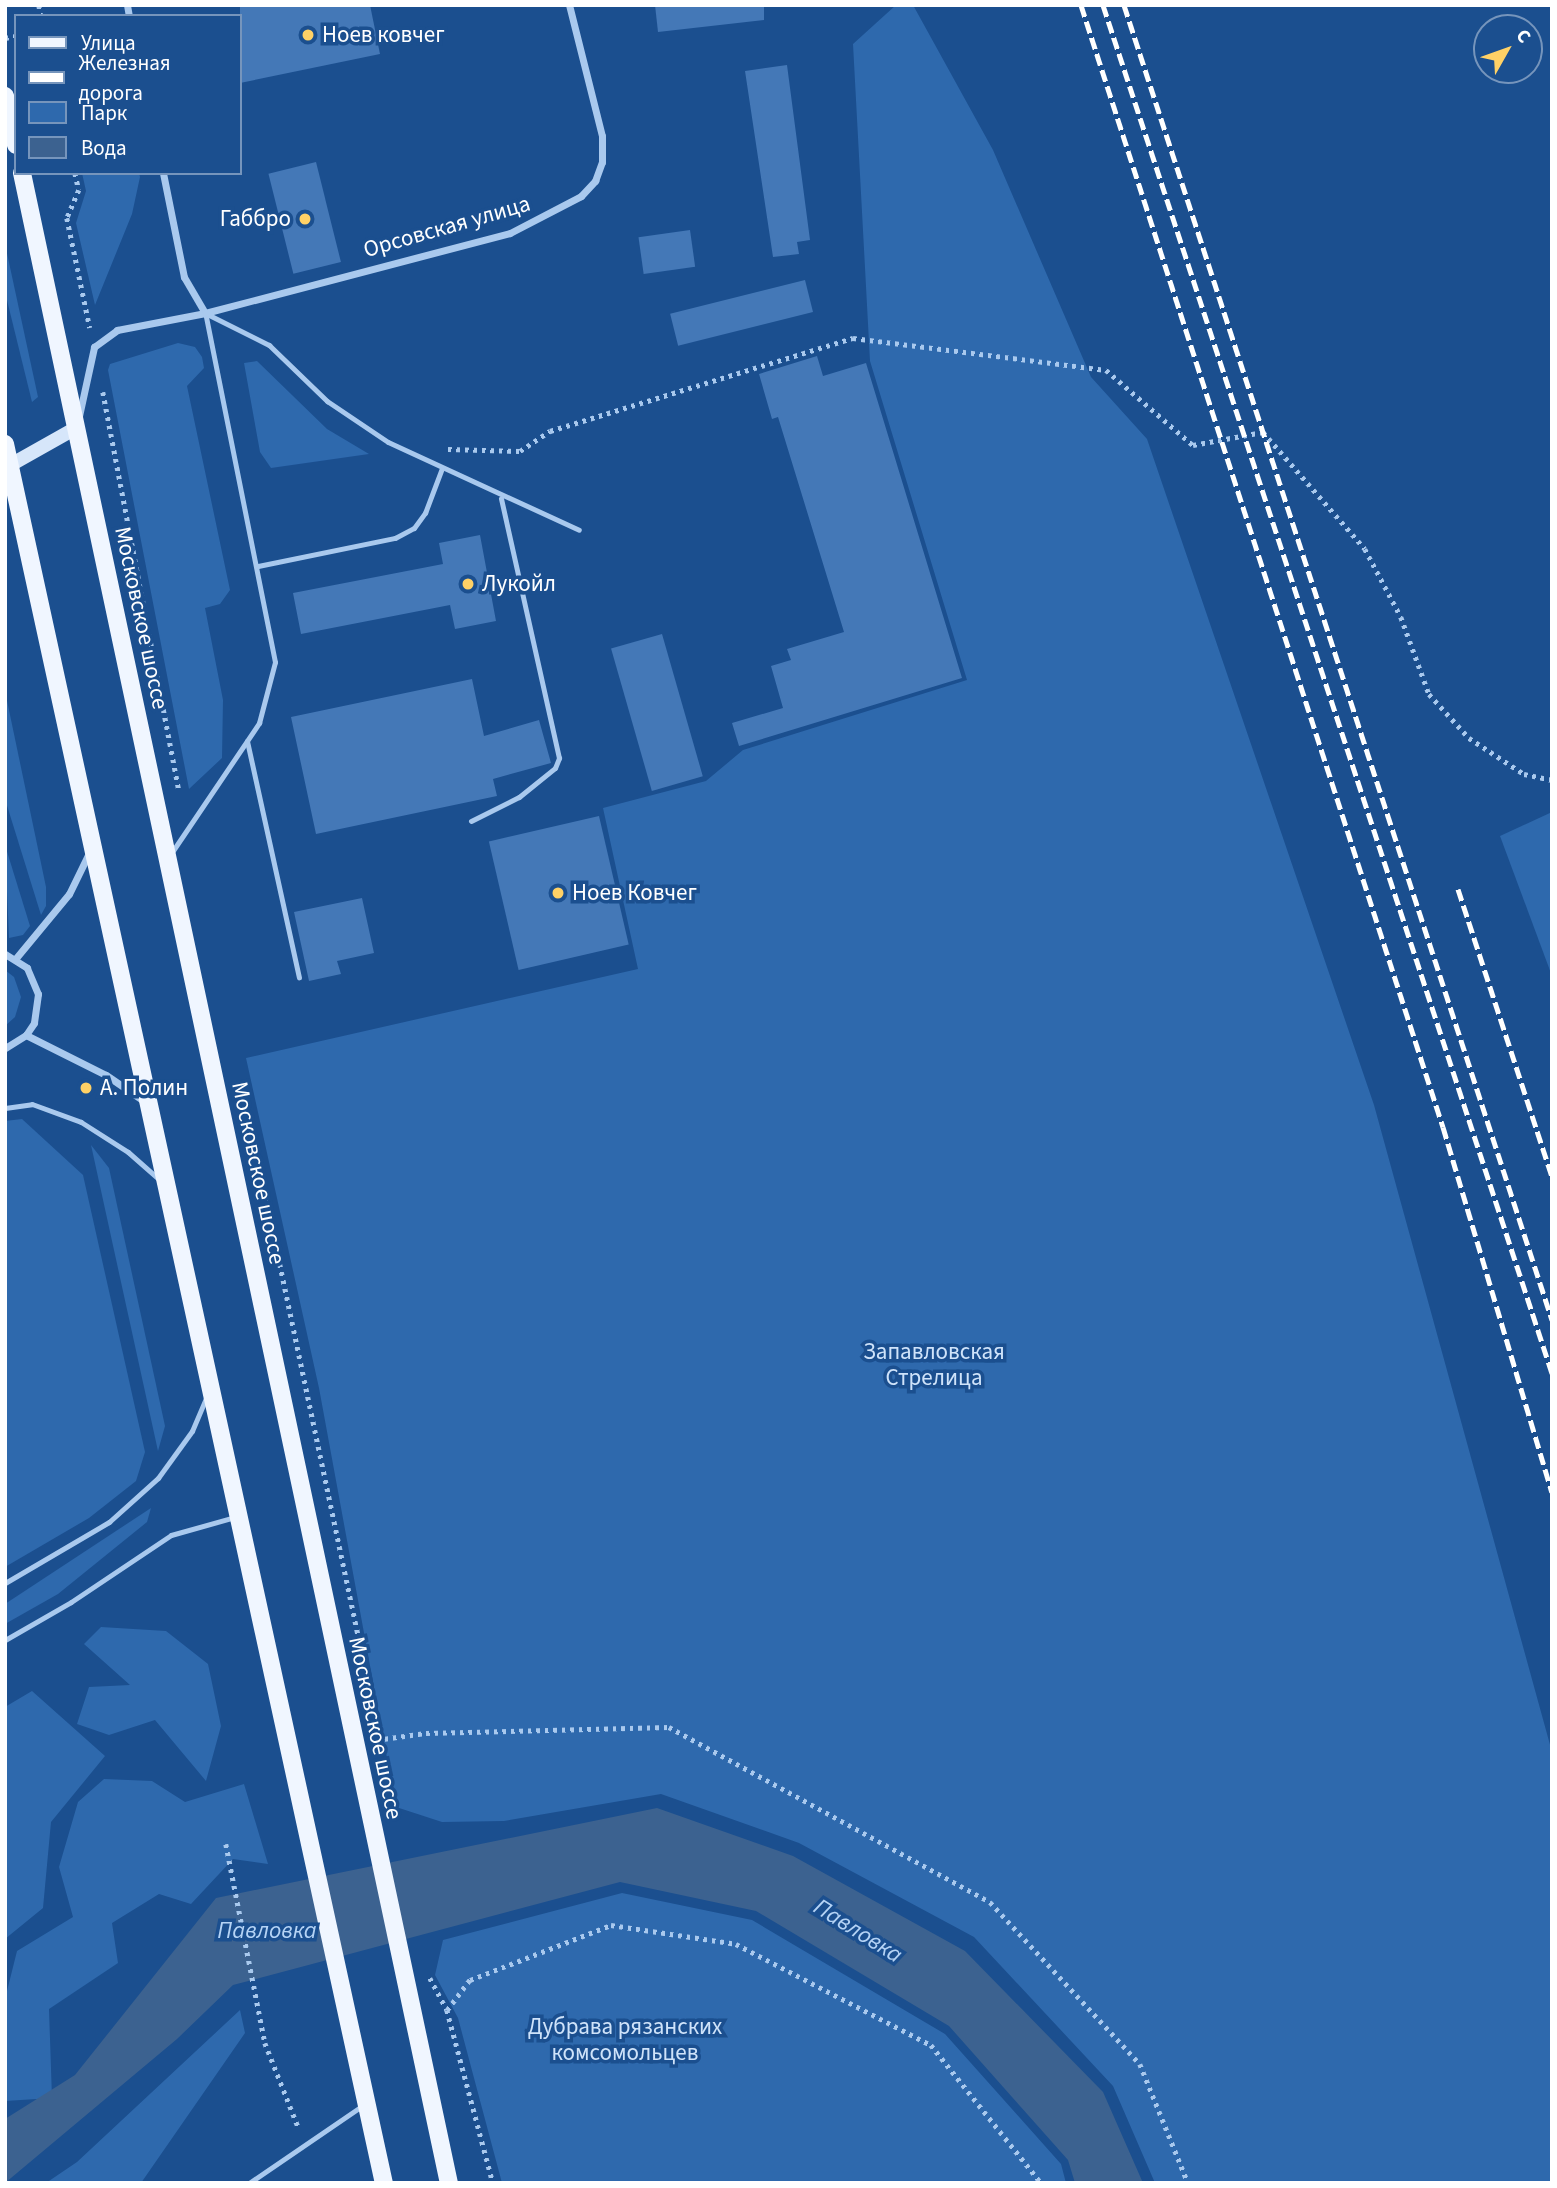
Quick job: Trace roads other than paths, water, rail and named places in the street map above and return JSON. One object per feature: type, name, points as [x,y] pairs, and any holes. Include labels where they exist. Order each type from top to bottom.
[{"type":"main road","points":[[5,96],[14,136]]},
{"type":"main road","name":"Московское шоссе","points":[[22,175],[356,1760],[449,2183]]},
{"type":"main road","points":[[5,443],[8,468],[94,845],[384,2183]]},
{"type":"street","name":"Орсовская улица","points":[[76,428],[94,347],[117,330],[205,313],[510,233],[580,196],[595,181],[602,162],[602,136],[569,5]]},
{"type":"street","points":[[163,175],[184,277],[205,313]]},
{"type":"street","points":[[8,468],[76,428]]},
{"type":"street","points":[[16,958],[69,894],[94,845]]},
{"type":"street","points":[[5,954],[16,958],[27,968],[38,994],[34,1023],[26,1035],[5,1048]]},
{"type":"street","points":[[26,1035],[106,1075],[150,1106]]},
{"type":"lane","points":[[205,313],[259,339],[336,409],[501,498],[579,530]]},
{"type":"lane","points":[[167,859],[247,741],[266,708],[275,662],[258,566],[205,313]]},
{"type":"lane","points":[[258,566],[395,538],[414,528],[425,513],[442,468]]},
{"type":"lane","points":[[471,821],[519,797],[555,768],[559,758],[501,498]]},
{"type":"lane","points":[[247,741],[299,977]]},
{"type":"lane","points":[[5,1108],[32,1104],[81,1122],[128,1152],[168,1187]]},
{"type":"lane","points":[[5,1583],[109,1522],[158,1478],[192,1432],[210,1388]]},
{"type":"lane","points":[[5,1640],[71,1602],[172,1535],[238,1517]]},
{"type":"lane","points":[[249,2183],[262,2180],[367,2102]]},
{"type":"water","name":"Павловка","points":[[657,1808],[793,1856],[965,1951],[1103,2092],[1143,2183],[1075,2183],[1068,2160],[949,2026],[756,1911],[620,1882],[233,1985],[177,2039],[5,2183],[5,2119],[75,2075],[216,1898]]},
{"type":"railway","points":[[1081,5],[1443,1127],[1552,1492]]},
{"type":"railway","points":[[1103,5],[1552,1373]]},
{"type":"railway","points":[[1124,5],[1552,1320]]},
{"type":"railway","points":[[1458,889],[1552,1176]]},
{"type":"place","name":"Ноев ковчег","points":[[308,35]]},
{"type":"place","name":"Габбро","points":[[305,219]]},
{"type":"place","name":"Лукойл","points":[[468,584]]},
{"type":"place","name":"Ноев Ковчег","points":[[558,893]]},
{"type":"place","name":"А. Полин","points":[[86,1088]]},
{"type":"park label","name":"Запавловская Стрелица","points":[[934,1365]]},
{"type":"park label","name":"Дубрава рязанских комсомольцев","points":[[625,2040]]}]
